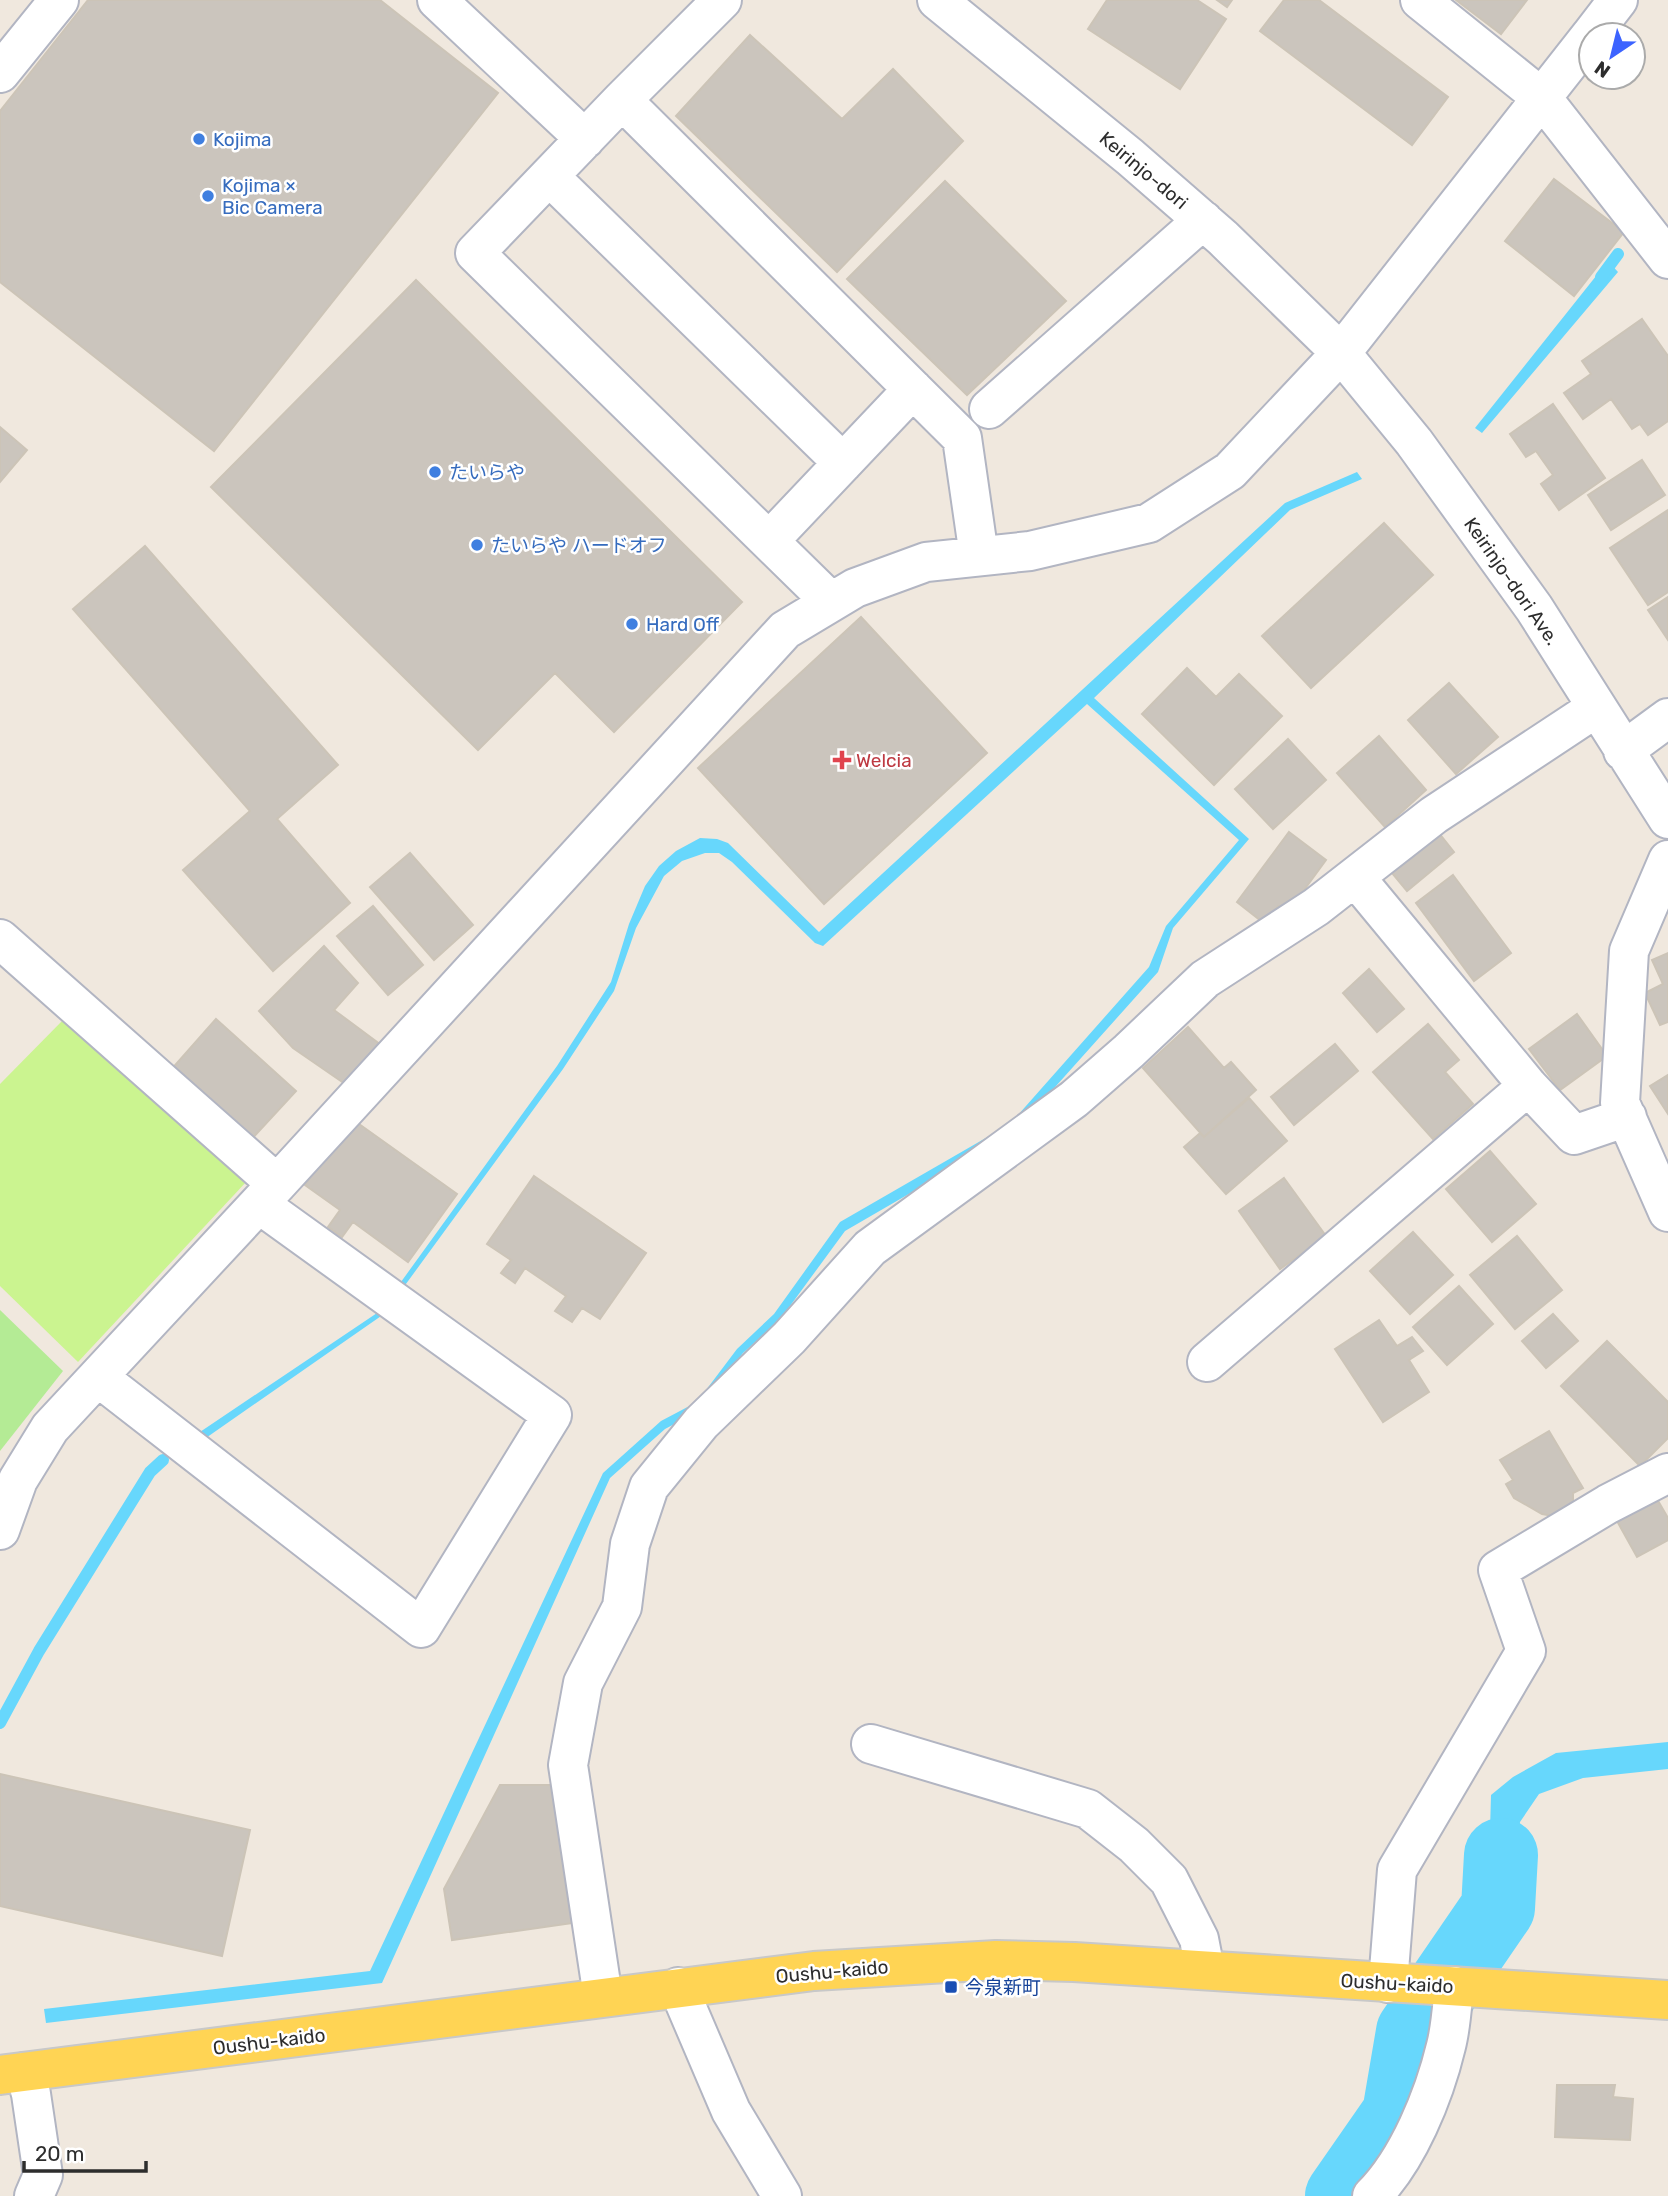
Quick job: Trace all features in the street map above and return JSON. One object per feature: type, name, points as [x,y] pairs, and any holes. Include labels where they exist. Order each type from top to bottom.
[{"type":"main road","name":"Oushu-kaido","points":[[13,2074],[814,1971],[996,1960],[1205,1970],[1668,2000]]},
{"type":"street","points":[[0,73],[59,0]]},
{"type":"street","points":[[437,0],[585,139]]},
{"type":"street","points":[[722,0],[475,253],[831,602]]},
{"type":"street","name":"Keirinjo-dori","points":[[937,0],[1203,220],[1342,353]]},
{"type":"street","points":[[1420,0],[1542,98],[1668,259]]},
{"type":"street","points":[[1602,21],[1618,0]]},
{"type":"street","points":[[0,1530],[18,1480],[50,1428],[785,630],[855,588],[926,562],[1030,551],[1149,523],[1230,471],[1342,353],[1577,53]]},
{"type":"street","points":[[622,100],[961,438],[979,556]]},
{"type":"street","points":[[549,176],[843,463]]},
{"type":"street","points":[[989,409],[1203,220]]},
{"type":"street","name":"Keirinjo-dori Ave.","points":[[1342,353],[1414,442],[1534,608],[1668,819]]},
{"type":"street","points":[[769,541],[913,390]]},
{"type":"street","points":[[603,1997],[568,1765],[583,1683],[622,1607],[629,1544],[649,1487],[701,1423],[789,1338],[870,1248],[1074,1099],[1129,1052],[1205,979],[1316,907],[1434,815],[1596,708]]},
{"type":"street","points":[[1623,751],[1668,718]]},
{"type":"street","points":[[1668,860],[1629,951],[1620,1103],[1668,1212]]},
{"type":"street","points":[[1355,877],[1528,1086],[1574,1135],[1627,1117]]},
{"type":"street","points":[[0,939],[268,1194],[552,1415],[421,1628],[98,1377]]},
{"type":"street","points":[[1207,1362],[1528,1086]]},
{"type":"street","points":[[1390,1983],[1397,1870],[1526,1651],[1498,1570],[1608,1504],[1668,1472]]},
{"type":"street","points":[[871,1744],[1088,1809],[1135,1845],[1169,1880],[1199,1939],[1205,1970]]},
{"type":"street","points":[[1371,2196],[1388,2179],[1412,2138],[1436,2082],[1447,2043],[1452,1986]]},
{"type":"street","points":[[678,1987],[731,2111],[782,2196]]},
{"type":"street","points":[[13,2074],[31,2094],[43,2175],[34,2196]]},
{"type":"green space","points":[[65,1018],[247,1181],[78,1362],[0,1286],[0,1084]]},
{"type":"green space","points":[[0,1310],[63,1371],[0,1451]]},
{"type":"water","points":[[1608,261],[1618,272],[1482,433],[1475,428]]},
{"type":"water","points":[[1357,472],[1362,479],[1290,510],[1094,698],[1249,839],[1173,928],[1158,972],[1014,1133],[845,1231],[779,1321],[743,1353],[701,1410],[665,1429],[610,1478],[382,1983],[46,2023],[44,2009],[370,1971],[603,1473],[661,1421],[697,1402],[737,1349],[774,1314],[840,1222],[1010,1124],[1149,967],[1166,926],[1239,840],[1087,704],[823,946],[815,943],[732,862],[719,853],[705,853],[682,861],[664,876],[636,928],[614,991],[563,1069],[384,1314],[203,1440],[197,1434],[380,1311],[557,1066],[611,982],[629,924],[645,886],[659,866],[676,851],[700,838],[728,843],[819,932],[1285,503]]},
{"type":"water","points":[[1668,1742],[1668,1769],[1583,1778],[1539,1794],[1520,1822],[1507,1914],[1481,1949],[1455,1948],[1488,1902],[1491,1795],[1513,1777],[1556,1753]]},
{"type":"water","points":[[1409,2017],[1433,2018],[1411,2111],[1356,2196],[1328,2196],[1357,2159],[1390,2105]]},
{"type":"building","name":"Kojima × Bic Camera","points":[[88,0],[380,0],[498,93],[214,451],[0,282],[0,111]]},
{"type":"building","points":[[1107,0],[1197,0],[1226,19],[1180,89],[1088,29]]},
{"type":"building","points":[[1217,0],[1232,0],[1227,7]]},
{"type":"building","points":[[1284,0],[1319,0],[1448,97],[1412,145],[1260,31]]},
{"type":"building","points":[[1456,0],[1527,0],[1501,34]]},
{"type":"building","points":[[750,35],[842,119],[893,69],[963,141],[837,272],[676,116]]},
{"type":"building","points":[[1554,179],[1624,232],[1574,296],[1505,241]]},
{"type":"building","points":[[945,181],[1066,301],[967,395],[847,279]]},
{"type":"building","name":"たいらや ハードオフ","points":[[416,280],[742,602],[614,732],[555,673],[478,750],[211,487]]},
{"type":"building","points":[[1642,319],[1668,356],[1668,421],[1648,435],[1640,424],[1632,429],[1611,399],[1583,419],[1564,393],[1591,374],[1582,361]]},
{"type":"building","points":[[1553,404],[1605,478],[1559,510],[1541,484],[1553,475],[1536,451],[1526,457],[1510,434]]},
{"type":"building","points":[[0,427],[27,450],[0,482]]},
{"type":"building","points":[[1642,460],[1665,495],[1611,530],[1588,495]]},
{"type":"building","points":[[1668,510],[1668,592],[1648,605],[1610,548]]},
{"type":"building","points":[[1384,523],[1433,575],[1311,688],[1262,636]]},
{"type":"building","points":[[145,546],[338,765],[277,819],[350,903],[273,971],[183,870],[250,811],[73,609]]},
{"type":"building","points":[[1668,597],[1668,640],[1648,610]]},
{"type":"building","name":"Welcia","points":[[861,617],[987,753],[824,904],[698,768]]},
{"type":"building","points":[[1187,668],[1216,697],[1239,674],[1282,716],[1214,785],[1142,714]]},
{"type":"building","points":[[1449,683],[1498,737],[1456,774],[1408,720]]},
{"type":"building","points":[[1379,736],[1426,790],[1385,827],[1337,773]]},
{"type":"building","points":[[1288,739],[1326,780],[1273,829],[1235,789]]},
{"type":"building","points":[[1435,828],[1454,852],[1407,891],[1388,868]]},
{"type":"building","points":[[1289,832],[1326,860],[1288,912],[1278,906],[1265,924],[1237,902]]},
{"type":"building","points":[[410,853],[473,925],[434,960],[370,887]]},
{"type":"building","points":[[1453,875],[1511,953],[1474,981],[1416,903]]},
{"type":"building","points":[[373,906],[423,965],[388,995],[337,936]]},
{"type":"building","points":[[324,946],[358,983],[334,1010],[381,1045],[348,1086],[293,1048],[259,1011]]},
{"type":"building","points":[[1668,953],[1668,1022],[1660,1025],[1645,993],[1663,984],[1652,960]]},
{"type":"building","points":[[1369,969],[1404,1009],[1377,1032],[1343,993]]},
{"type":"building","points":[[1577,1014],[1607,1056],[1560,1090],[1529,1049]]},
{"type":"building","points":[[216,1019],[296,1091],[249,1142],[170,1071]]},
{"type":"building","points":[[1428,1024],[1459,1060],[1445,1072],[1473,1104],[1433,1139],[1373,1072]]},
{"type":"building","points":[[1188,1027],[1224,1068],[1231,1062],[1256,1090],[1204,1137],[1143,1068]]},
{"type":"building","points":[[1335,1044],[1358,1071],[1294,1125],[1271,1097]]},
{"type":"building","points":[[1668,1075],[1668,1114],[1650,1086]]},
{"type":"building","points":[[1249,1098],[1287,1141],[1226,1194],[1184,1147],[1200,1133],[1204,1137]]},
{"type":"building","points":[[352,1119],[457,1194],[408,1262],[353,1222],[342,1237],[328,1227],[340,1210],[305,1185]]},
{"type":"building","points":[[1490,1151],[1536,1204],[1492,1242],[1446,1189]]},
{"type":"building","points":[[534,1176],[646,1253],[600,1319],[582,1308],[572,1322],[555,1311],[566,1296],[525,1268],[515,1283],[501,1273],[511,1260],[487,1244]]},
{"type":"building","points":[[1284,1178],[1326,1236],[1280,1269],[1239,1211]]},
{"type":"building","points":[[1413,1232],[1453,1275],[1410,1314],[1370,1271]]},
{"type":"building","points":[[1517,1236],[1562,1290],[1515,1329],[1470,1275]]},
{"type":"building","points":[[1459,1286],[1493,1324],[1447,1365],[1413,1327]]},
{"type":"building","points":[[1553,1314],[1578,1341],[1546,1368],[1522,1341]]},
{"type":"building","points":[[1379,1320],[1397,1346],[1412,1337],[1423,1351],[1409,1360],[1429,1392],[1383,1422],[1335,1349]]},
{"type":"building","points":[[1607,1341],[1668,1402],[1668,1438],[1640,1466],[1561,1386]]},
{"type":"building","points":[[1549,1431],[1583,1488],[1573,1493],[1573,1504],[1553,1516],[1542,1514],[1514,1498],[1506,1484],[1513,1480],[1500,1460]]},
{"type":"building","points":[[1657,1499],[1668,1518],[1668,1540],[1637,1557],[1617,1521]]},
{"type":"building","points":[[0,1774],[250,1830],[222,1956],[0,1906]]},
{"type":"building","points":[[500,1785],[556,1785],[573,1923],[452,1940],[444,1889]]},
{"type":"building","points":[[1557,2085],[1615,2085],[1613,2097],[1633,2099],[1630,2140],[1555,2137]]},
{"type":"waterway","points":[[1601,277],[1618,254]]},
{"type":"waterway","points":[[0,1723],[39,1651],[150,1472],[163,1460]]},
{"type":"waterway","points":[[1342,2196],[1399,2114],[1413,2032],[1498,1908],[1501,1855]]},
{"type":"place","name":"Kojima","points":[[199,139]]},
{"type":"place","name":"Kojima × Bic Camera","points":[[208,196]]},
{"type":"place","name":"たいらや","points":[[435,472]]},
{"type":"place","name":"たいらや ハードオフ","points":[[477,545]]},
{"type":"place","name":"Hard Off","points":[[632,624]]},
{"type":"place","name":"Welcia","points":[[842,760]]},
{"type":"place","name":"今泉新町","points":[[951,1987]]}]
